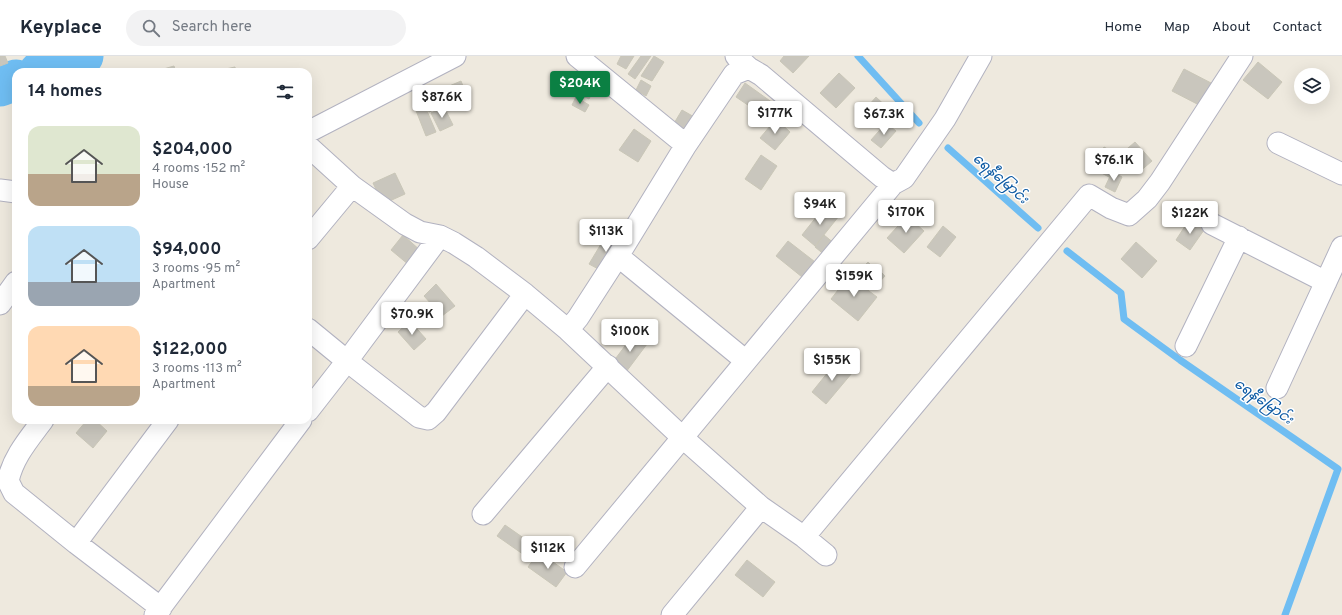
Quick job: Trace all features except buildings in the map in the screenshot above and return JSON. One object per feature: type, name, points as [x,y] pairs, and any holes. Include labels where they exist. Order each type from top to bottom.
[{"type":"street","points":[[312,130],[455,56]]},
{"type":"street","points":[[577,56],[686,146]]},
{"type":"street","points":[[575,567],[893,184],[904,178],[945,119],[981,56]]},
{"type":"street","points":[[804,537],[1089,195],[1111,208],[1129,215],[1147,199],[1160,182],[1242,56]]},
{"type":"street","points":[[568,330],[578,318],[686,146],[742,62],[761,75],[882,178],[893,184]]},
{"type":"street","points":[[1278,144],[1342,174]]},
{"type":"street","points":[[312,150],[352,186],[405,224],[420,232],[440,236],[476,257],[525,294],[608,366],[683,438],[761,507],[804,537],[826,555]]},
{"type":"street","points":[[312,234],[352,186]]},
{"type":"street","points":[[0,190],[12,192]]},
{"type":"street","points":[[1212,224],[1326,282]]},
{"type":"street","points":[[312,406],[440,236]]},
{"type":"street","points":[[1186,346],[1239,237]]},
{"type":"street","points":[[1277,388],[1342,247]]},
{"type":"street","points":[[618,256],[746,361]]},
{"type":"street","points":[[0,304],[12,288]]},
{"type":"street","points":[[312,333],[419,417],[428,419],[436,412],[525,294]]},
{"type":"street","points":[[483,514],[608,366]]},
{"type":"street","points":[[40,424],[16,458],[10,471],[8,481],[14,493],[158,612],[298,424]]},
{"type":"street","points":[[76,543],[165,424]]},
{"type":"street","points":[[672,615],[761,507]]},
{"type":"waterway","points":[[50,68],[83,56]]},
{"type":"waterway","name":"ရေနီမြောင်း","points":[[858,56],[919,123]]},
{"type":"waterway","points":[[0,86],[12,82]]},
{"type":"waterway","name":"ရေနီမြောင်း","points":[[948,148],[1038,228]]},
{"type":"waterway","name":"ရေနီမြောင်း","points":[[1067,251],[1121,293],[1124,319],[1180,360],[1338,469],[1285,615]]}]
